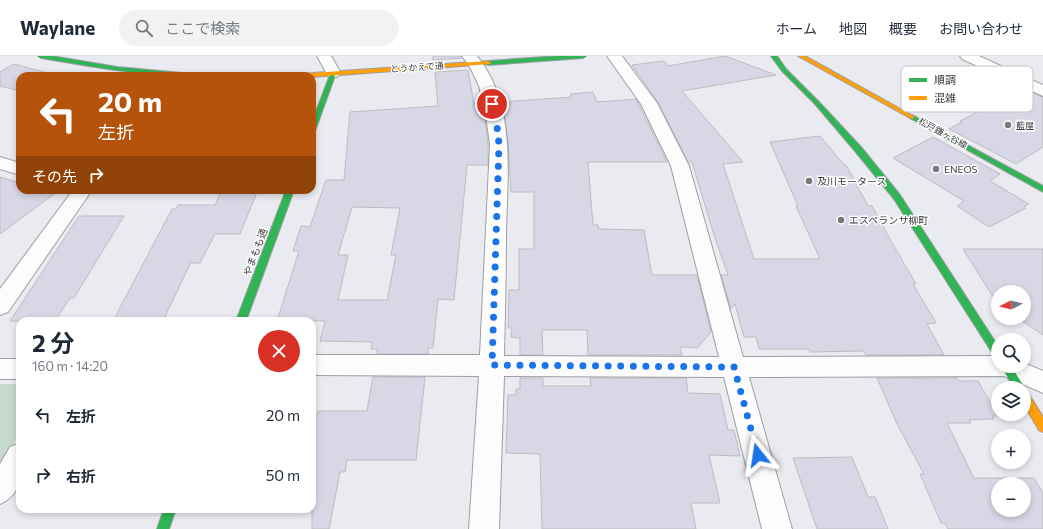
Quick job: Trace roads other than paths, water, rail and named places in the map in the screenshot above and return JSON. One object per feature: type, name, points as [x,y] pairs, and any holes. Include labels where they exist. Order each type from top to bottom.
[{"type":"street","points":[[41,56],[72,64],[140,72]]},
{"type":"street","points":[[316,120],[333,73],[324,56]]},
{"type":"street","name":"とうかえで通","points":[[316,74],[473,59],[583,56]]},
{"type":"street","points":[[614,56],[649,103],[680,166],[777,529]]},
{"type":"street","points":[[774,56],[784,70],[817,103],[858,149],[897,197],[991,343]]},
{"type":"street","name":"松戸鎌ヶ谷線","points":[[801,56],[901,111]]},
{"type":"street","points":[[967,56],[989,66]]},
{"type":"street","points":[[473,59],[489,92],[496,117],[499,144],[492,365],[484,529]]},
{"type":"street","points":[[1033,86],[1043,91]]},
{"type":"street","name":"松戸鎌ヶ谷線","points":[[904,112],[1043,188]]},
{"type":"street","points":[[0,163],[16,168]]},
{"type":"street","points":[[0,306],[80,194]]},
{"type":"street","name":"やまもも通","points":[[242,317],[289,194]]},
{"type":"street","points":[[316,364],[734,367],[991,366]]},
{"type":"street","points":[[0,369],[16,369]]},
{"type":"street","points":[[1022,373],[1043,382]]},
{"type":"street","points":[[1031,407],[1043,427]]},
{"type":"street","points":[[0,490],[16,463]]},
{"type":"street","points":[[162,529],[168,513]]},
{"type":"place","name":"藍屋","points":[[1008,125]]},
{"type":"place","name":"ENEOS","points":[[936,169]]},
{"type":"place","name":"及川モータース","points":[[809,181]]},
{"type":"place","name":"エスペランサ柳町","points":[[841,220]]}]
